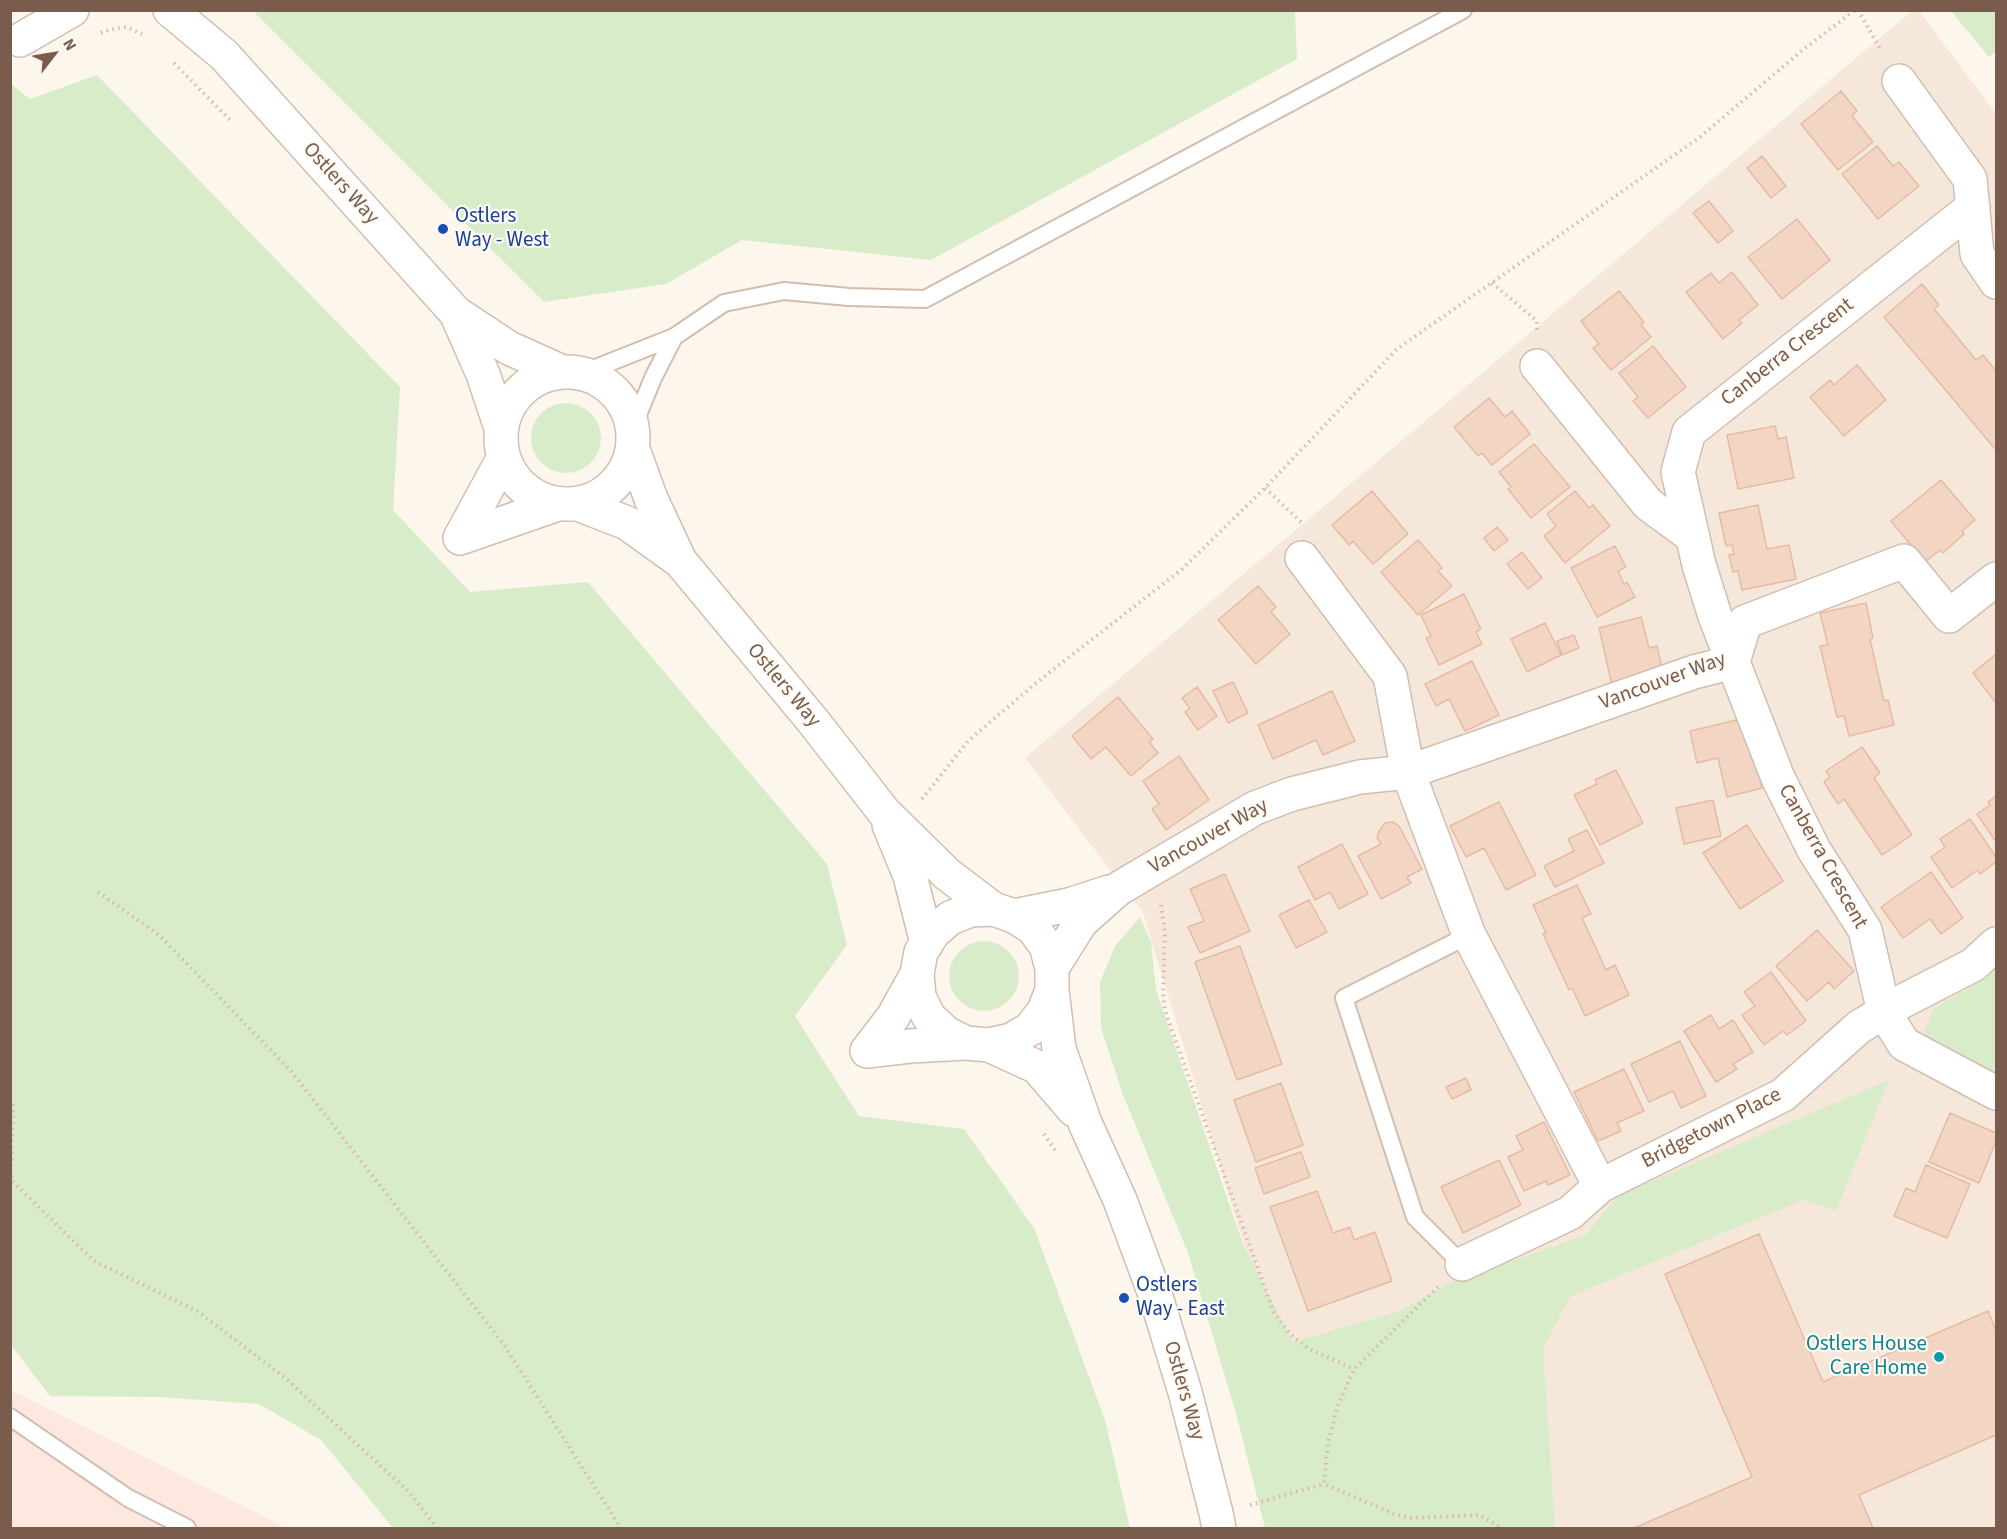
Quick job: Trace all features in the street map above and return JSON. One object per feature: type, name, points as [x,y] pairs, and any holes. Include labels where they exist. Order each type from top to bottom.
[{"type":"street","points":[[26,10],[20,40],[72,10]]},
{"type":"street","name":"Ostlers Way","points":[[170,10],[224,55],[456,313],[509,348],[572,372],[601,380],[616,392],[627,408],[633,438],[651,499],[680,561]]},
{"type":"street","name":"Ostlers Way","points":[[195,10],[224,55]]},
{"type":"street","points":[[1899,81],[1970,179],[1977,254],[1996,282]]},
{"type":"street","name":"Canberra Crescent","points":[[1973,207],[1689,432],[1678,472],[1699,565],[1715,616],[1778,778],[1814,850],[1865,930],[1884,1012],[1904,1044],[1996,1094]]},
{"type":"street","name":"Ostlers Way","points":[[456,313],[483,374],[512,476],[524,489],[540,499],[568,504],[627,523],[680,561],[813,721],[884,812],[947,874],[1004,912],[1033,928],[1046,946],[1052,979],[1059,1049],[1085,1123],[1120,1200],[1156,1298],[1188,1403],[1219,1528]]},
{"type":"street","points":[[1537,366],[1648,504],[1693,537]]},
{"type":"street","points":[[572,372],[539,377],[521,389],[507,407],[502,444],[460,538],[568,504],[598,497],[614,485],[626,468],[633,438]]},
{"type":"street","points":[[1302,558],[1390,676],[1408,772],[1469,935],[1600,1186]]},
{"type":"street","name":"Vancouver Way","points":[[1118,889],[1255,808],[1292,794],[1360,777],[1408,772],[1694,672],[1733,662],[1745,622],[1904,561],[1949,616],[1996,579]]},
{"type":"street","name":"Ostlers Way","points":[[884,812],[910,876],[927,943]]},
{"type":"street","points":[[1004,912],[1069,905],[1118,889]]},
{"type":"street","points":[[917,974],[893,1017],[867,1051],[1011,1040],[1030,1029],[1044,1011],[1052,979],[1081,922],[1118,889]]},
{"type":"street","name":"Ostlers Way","points":[[1004,912],[971,910],[950,918],[933,933],[921,952],[917,974],[919,997],[929,1017],[946,1033],[1036,1067],[1085,1123]]},
{"type":"street","name":"Bridgetown Place","points":[[1462,1264],[1570,1213],[1600,1186],[1783,1095],[1859,1027],[1973,965],[1996,944]]},
{"type":"lane","points":[[572,372],[674,337],[724,303],[784,291],[849,297],[925,299],[1463,10]]},
{"type":"lane","points":[[633,438],[652,378],[674,337]]},
{"type":"lane","points":[[1462,1264],[1415,1217],[1344,998],[1469,935]]},
{"type":"lane","points":[[10,1418],[128,1498],[187,1528]]},
{"type":"path","points":[[922,799],[968,741],[1036,683],[1181,570],[1265,488],[1397,349],[1700,137],[1804,49],[1856,10],[1899,81]]},
{"type":"path","points":[[100,34],[126,27],[148,38]]},
{"type":"path","points":[[170,60],[240,129]]},
{"type":"path","points":[[1492,283],[1537,321],[1537,366]]},
{"type":"path","points":[[1265,488],[1301,521],[1302,558]]},
{"type":"path","points":[[1149,870],[1160,900],[1165,932],[1163,982],[1165,1011],[1274,1313],[1290,1334],[1309,1349],[1354,1369]]},
{"type":"path","points":[[98,892],[159,935],[291,1071],[504,1345],[621,1528]]},
{"type":"path","points":[[10,1099],[13,1104],[11,1180],[94,1262],[197,1311],[284,1377],[409,1492],[437,1528]]},
{"type":"path","points":[[1041,1128],[1059,1156]]},
{"type":"path","points":[[1462,1264],[1354,1369],[1337,1408],[1328,1443],[1324,1484],[1397,1515],[1412,1518],[1479,1515],[1502,1528]]},
{"type":"shaded area","points":[[1912,11],[1919,11],[1996,114],[1996,1528],[1300,1528],[1275,1347],[1143,913],[1025,758]]},
{"type":"shaded area","points":[[11,1390],[286,1528],[11,1528]]},
{"type":"green space","points":[[253,11],[1295,11],[1297,59],[931,260],[742,240],[666,284],[544,302]]},
{"type":"green space","points":[[1951,11],[1996,11],[1996,51],[1989,57]]},
{"type":"green space","points":[[97,75],[400,387],[393,510],[470,592],[588,582],[827,864],[847,945],[795,1016],[859,1116],[964,1129],[1034,1228],[1105,1420],[1130,1528],[393,1528],[321,1440],[259,1404],[159,1397],[50,1396],[11,1345],[11,84],[30,99]]},
{"type":"green space","points":[[566,403],[585,409],[595,419],[601,438],[595,457],[585,467],[566,473],[547,467],[537,457],[531,438],[537,419],[547,409]]},
{"type":"green space","points":[[1140,917],[1151,942],[1156,990],[1244,1247],[1293,1342],[1397,1312],[1448,1284],[1586,1235],[1617,1196],[1889,1080],[1836,1211],[1803,1200],[1571,1296],[1543,1348],[1555,1528],[1265,1528],[1237,1417],[1188,1253],[1123,1095],[1101,1028],[1100,982],[1115,946]]},
{"type":"green space","points":[[984,941],[1003,947],[1013,957],[1019,976],[1013,995],[1003,1005],[984,1011],[965,1005],[955,995],[949,976],[955,957],[965,947]]},
{"type":"green space","points":[[1996,965],[1996,1084],[1920,1044],[1934,1008],[1977,984]]},
{"type":"building","points":[[1841,91],[1857,111],[1852,116],[1873,142],[1838,170],[1801,124]]},
{"type":"building","points":[[1877,146],[1893,166],[1899,162],[1919,186],[1878,219],[1842,174]]},
{"type":"building","points":[[1762,156],[1786,186],[1771,198],[1747,168]]},
{"type":"building","points":[[1709,201],[1733,231],[1718,243],[1693,213]]},
{"type":"building","points":[[1797,219],[1830,260],[1782,299],[1748,257]]},
{"type":"building","points":[[1732,272],[1758,305],[1739,320],[1742,323],[1723,339],[1686,292],[1711,273],[1719,283]]},
{"type":"building","points":[[1922,284],[1939,305],[1934,309],[1976,360],[1983,355],[1996,371],[1996,450],[1884,317]]},
{"type":"building","points":[[1619,291],[1644,322],[1641,325],[1651,337],[1611,370],[1593,348],[1599,344],[1581,321]]},
{"type":"building","points":[[1653,346],[1686,387],[1648,418],[1633,401],[1638,397],[1619,373]]},
{"type":"building","points":[[1857,365],[1886,400],[1844,436],[1810,397],[1830,380],[1834,385]]},
{"type":"building","points":[[1489,398],[1505,417],[1512,411],[1530,434],[1492,465],[1482,453],[1478,456],[1454,427]]},
{"type":"building","points":[[1775,426],[1778,439],[1786,437],[1794,478],[1738,489],[1727,435]]},
{"type":"building","points":[[1534,444],[1570,487],[1531,518],[1508,489],[1511,487],[1499,472]]},
{"type":"building","points":[[1941,480],[1975,520],[1962,531],[1964,534],[1943,553],[1940,550],[1925,562],[1891,521]]},
{"type":"building","points":[[1372,491],[1408,534],[1373,564],[1353,541],[1349,545],[1332,525]]},
{"type":"building","points":[[1575,491],[1589,508],[1593,505],[1610,526],[1565,563],[1544,536],[1556,526],[1547,514]]},
{"type":"building","points":[[1758,505],[1767,549],[1789,545],[1796,579],[1742,590],[1738,571],[1733,572],[1729,555],[1734,554],[1732,545],[1726,546],[1719,513]]},
{"type":"building","points":[[1497,527],[1508,540],[1494,551],[1484,538]]},
{"type":"building","points":[[1418,540],[1442,568],[1438,571],[1452,586],[1418,615],[1381,572]]},
{"type":"building","points":[[1615,546],[1626,567],[1618,571],[1624,584],[1627,582],[1635,597],[1597,617],[1571,568]]},
{"type":"building","points":[[1522,552],[1542,578],[1528,589],[1507,564]]},
{"type":"building","points":[[1258,586],[1276,607],[1271,612],[1290,634],[1256,664],[1218,620]]},
{"type":"building","points":[[1464,594],[1481,629],[1476,632],[1482,644],[1439,665],[1426,638],[1431,636],[1421,615]]},
{"type":"building","points":[[1866,603],[1873,638],[1870,639],[1884,701],[1888,700],[1894,725],[1849,736],[1844,716],[1837,717],[1820,646],[1828,645],[1820,613]]},
{"type":"building","points":[[1641,617],[1649,648],[1657,646],[1663,672],[1612,685],[1599,628]]},
{"type":"building","points":[[1545,623],[1561,655],[1527,672],[1511,639]]},
{"type":"building","points":[[1574,635],[1579,648],[1562,655],[1557,641]]},
{"type":"building","points":[[1996,654],[1996,703],[1973,673]]},
{"type":"building","points":[[1472,661],[1499,715],[1465,731],[1449,699],[1436,706],[1425,684]]},
{"type":"building","points":[[1233,682],[1248,713],[1228,723],[1213,691]]},
{"type":"building","points":[[1197,687],[1217,716],[1198,730],[1185,712],[1190,708],[1182,698]]},
{"type":"building","points":[[1332,691],[1355,741],[1323,755],[1316,740],[1273,759],[1258,725]]},
{"type":"building","points":[[1118,697],[1153,739],[1149,742],[1158,753],[1131,776],[1106,747],[1091,759],[1072,736]]},
{"type":"building","points":[[1745,718],[1762,788],[1727,797],[1718,758],[1697,763],[1690,731]]},
{"type":"building","points":[[1862,747],[1880,773],[1874,778],[1912,835],[1882,855],[1844,799],[1838,804],[1824,782],[1830,777],[1826,771]]},
{"type":"building","points":[[1179,756],[1209,800],[1166,830],[1152,809],[1159,804],[1143,781]]},
{"type":"building","points":[[1616,770],[1643,823],[1600,845],[1574,795],[1597,784],[1595,780]]},
{"type":"building","points":[[1996,796],[1996,842],[1977,814],[1990,805],[1988,802]]},
{"type":"building","points":[[1713,800],[1721,836],[1684,844],[1676,808]]},
{"type":"building","points":[[1499,802],[1536,875],[1506,890],[1484,848],[1466,857],[1450,826]]},
{"type":"building","points":[[1970,819],[1996,857],[1996,862],[1980,874],[1978,870],[1952,888],[1931,857],[1945,847],[1940,839]]},
{"type":"building","points":[[1393,822],[1399,826],[1422,869],[1407,877],[1411,883],[1381,899],[1358,856],[1381,844],[1377,838],[1379,831],[1385,823]]},
{"type":"building","points":[[1747,825],[1783,881],[1740,909],[1703,853]]},
{"type":"building","points":[[1587,830],[1604,863],[1555,887],[1544,866],[1574,851],[1568,839]]},
{"type":"building","points":[[1342,844],[1368,894],[1339,909],[1330,892],[1315,900],[1298,867]]},
{"type":"building","points":[[1931,872],[1963,918],[1941,934],[1930,919],[1903,938],[1881,907]]},
{"type":"building","points":[[1225,874],[1250,931],[1200,953],[1188,927],[1204,921],[1190,889]]},
{"type":"building","points":[[1577,885],[1591,914],[1582,918],[1606,970],[1615,965],[1629,995],[1585,1016],[1572,988],[1569,990],[1543,934],[1546,933],[1533,905]]},
{"type":"building","points":[[1309,900],[1327,932],[1296,948],[1279,915]]},
{"type":"building","points":[[1817,930],[1854,971],[1834,989],[1829,982],[1807,1001],[1776,966]]},
{"type":"building","points":[[1240,946],[1282,1064],[1237,1080],[1195,962]]},
{"type":"building","points":[[1771,972],[1806,1021],[1787,1035],[1783,1031],[1764,1045],[1742,1015],[1755,1006],[1744,992]]},
{"type":"building","points":[[1711,1015],[1719,1029],[1733,1020],[1753,1052],[1733,1064],[1737,1069],[1716,1082],[1684,1031]]},
{"type":"building","points":[[1680,1041],[1706,1096],[1681,1108],[1673,1091],[1649,1102],[1631,1064]]},
{"type":"building","points":[[1624,1069],[1644,1111],[1617,1123],[1621,1131],[1598,1141],[1574,1092]]},
{"type":"building","points":[[1466,1078],[1471,1090],[1452,1099],[1446,1087]]},
{"type":"building","points":[[1281,1083],[1303,1145],[1256,1162],[1234,1100]]},
{"type":"building","points":[[1950,1113],[1996,1133],[1996,1141],[1979,1183],[1929,1162]]},
{"type":"building","points":[[1544,1122],[1570,1175],[1548,1185],[1546,1181],[1524,1191],[1508,1157],[1523,1150],[1516,1136]]},
{"type":"building","points":[[1301,1152],[1310,1177],[1264,1194],[1255,1168]]},
{"type":"building","points":[[1499,1160],[1521,1205],[1463,1233],[1441,1187]]},
{"type":"building","points":[[1926,1165],[1970,1184],[1947,1238],[1894,1216],[1906,1188],[1915,1192]]},
{"type":"building","points":[[1317,1191],[1333,1233],[1350,1227],[1354,1240],[1375,1232],[1392,1281],[1308,1311],[1270,1207]]},
{"type":"building","name":"Ostlers House Care Home","points":[[1759,1234],[1823,1382],[1988,1311],[1996,1331],[1996,1435],[1859,1495],[1873,1528],[1634,1528],[1752,1477],[1665,1274]]},
{"type":"place","name":"Ostlers Way - West","points":[[443,229]]},
{"type":"place","name":"Ostlers Way - East","points":[[1124,1298]]},
{"type":"place","name":"Ostlers House Care Home","points":[[1939,1357]]}]
